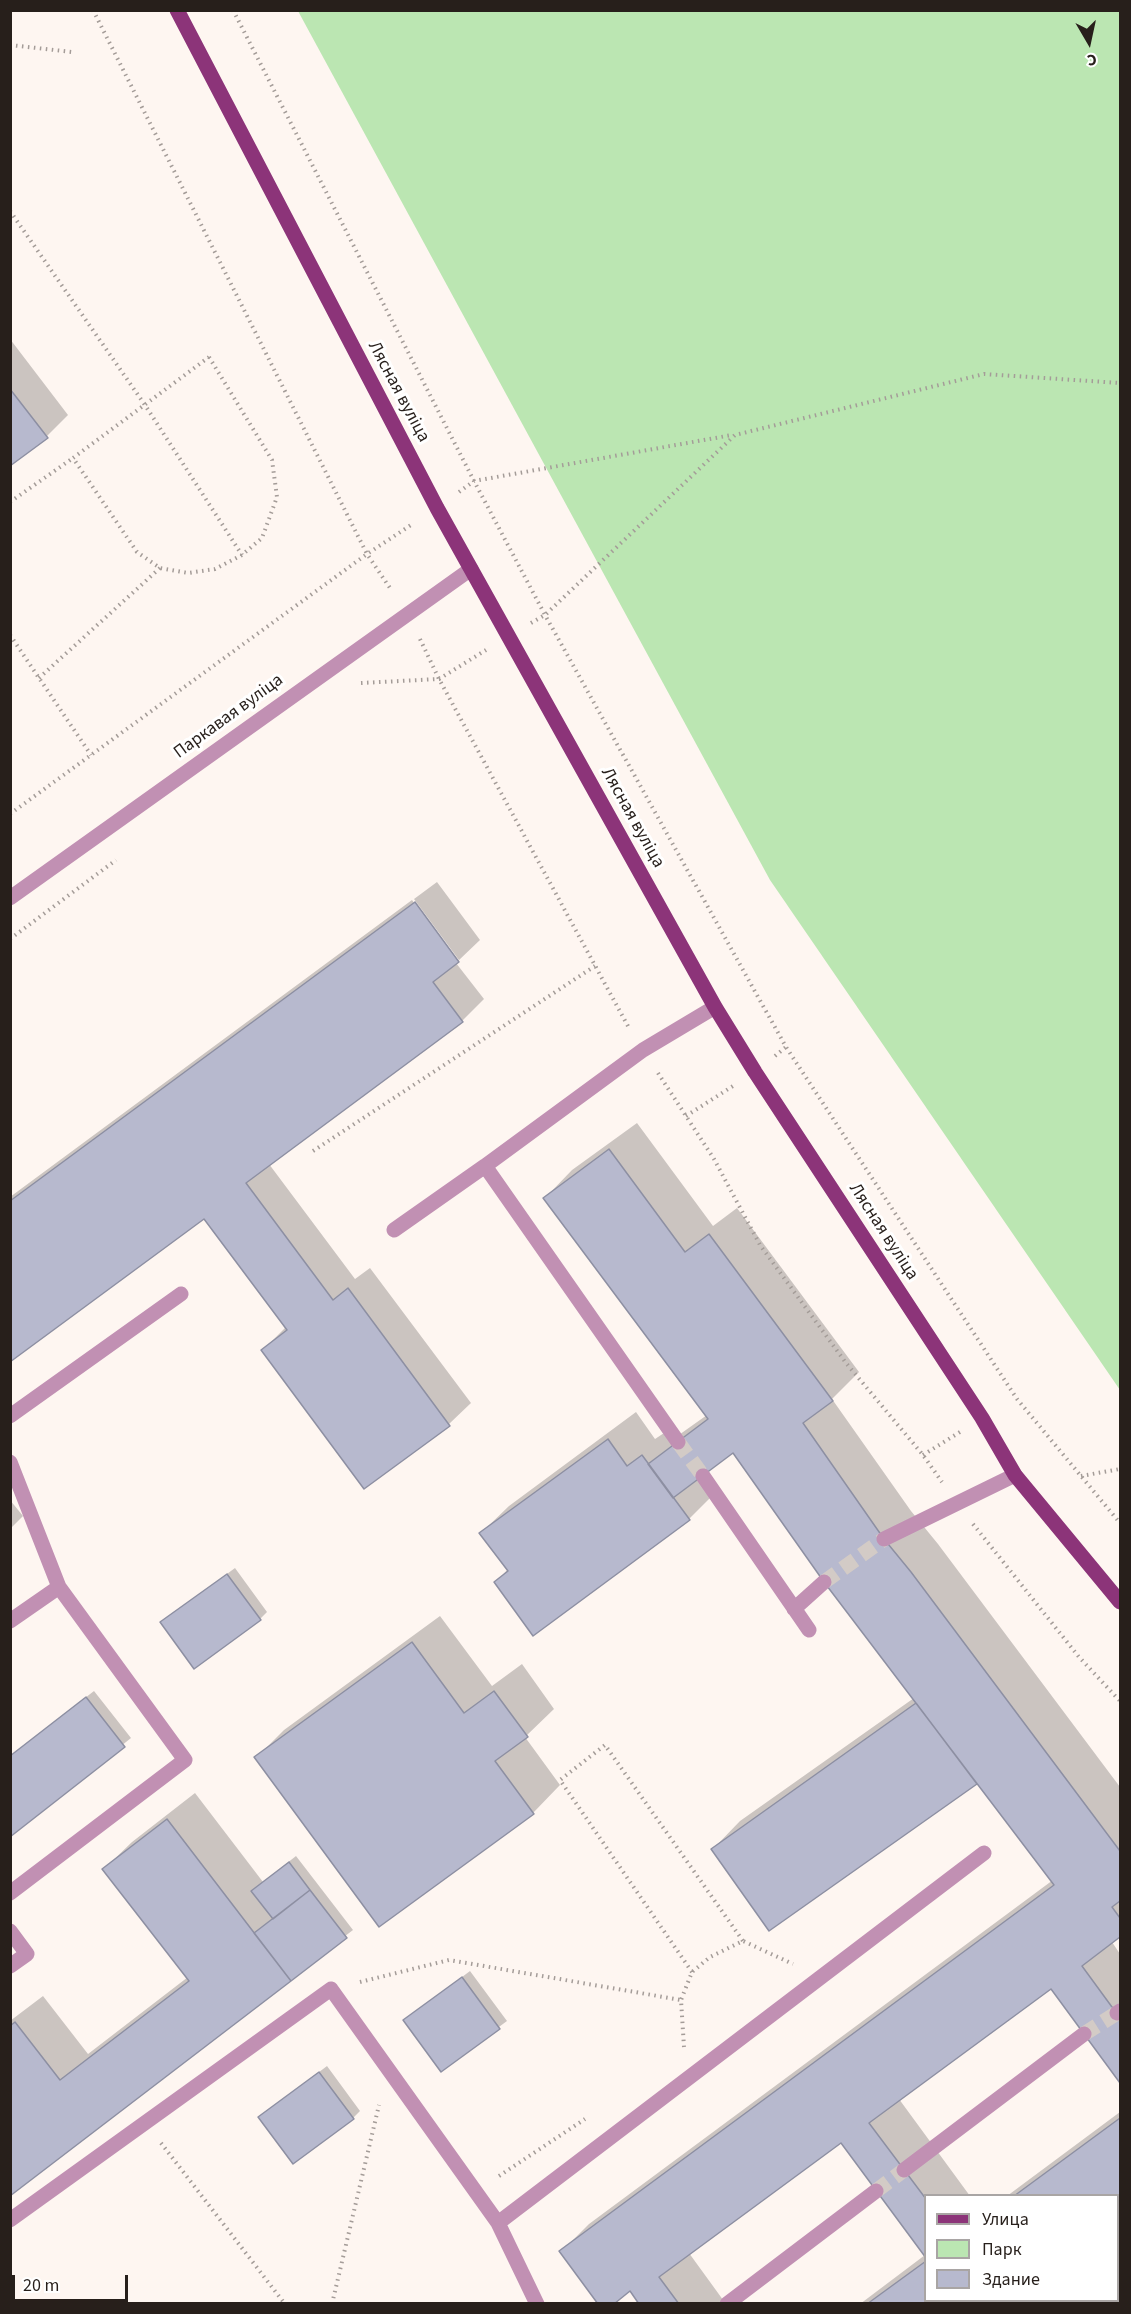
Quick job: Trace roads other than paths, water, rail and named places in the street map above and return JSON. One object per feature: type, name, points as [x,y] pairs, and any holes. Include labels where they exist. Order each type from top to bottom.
[{"type":"main road","name":"Лясная вуліца","points":[[177,10],[431,498],[715,1007],[755,1072],[982,1418],[1015,1475],[1120,1602]]},
{"type":"street","name":"Паркавая вуліца","points":[[10,898],[471,569]]},
{"type":"street","points":[[394,1230],[643,1050],[715,1007]]},
{"type":"street","points":[[485,1166],[678,1442]]},
{"type":"street","points":[[10,1416],[181,1294]]},
{"type":"street","points":[[10,1462],[59,1587],[185,1760],[10,1893]]},
{"type":"street","points":[[884,1539],[1015,1475]]},
{"type":"street","points":[[703,1476],[809,1630]]},
{"type":"street","points":[[794,1609],[824,1582]]},
{"type":"street","points":[[10,1621],[59,1587]]},
{"type":"street","points":[[498,2223],[984,1853]]},
{"type":"street","points":[[10,1931],[27,1954],[10,1966]]},
{"type":"street","points":[[10,2220],[331,1989],[498,2223],[537,2304]]},
{"type":"street","points":[[904,2170],[1084,2034]]},
{"type":"street","points":[[727,2304],[876,2191]]},
{"type":"tunnel","points":[[678,1442],[703,1476]]},
{"type":"tunnel","points":[[824,1582],[884,1539]]},
{"type":"tunnel","points":[[1084,2034],[1117,2013]]},
{"type":"tunnel","points":[[876,2191],[904,2170]]}]
